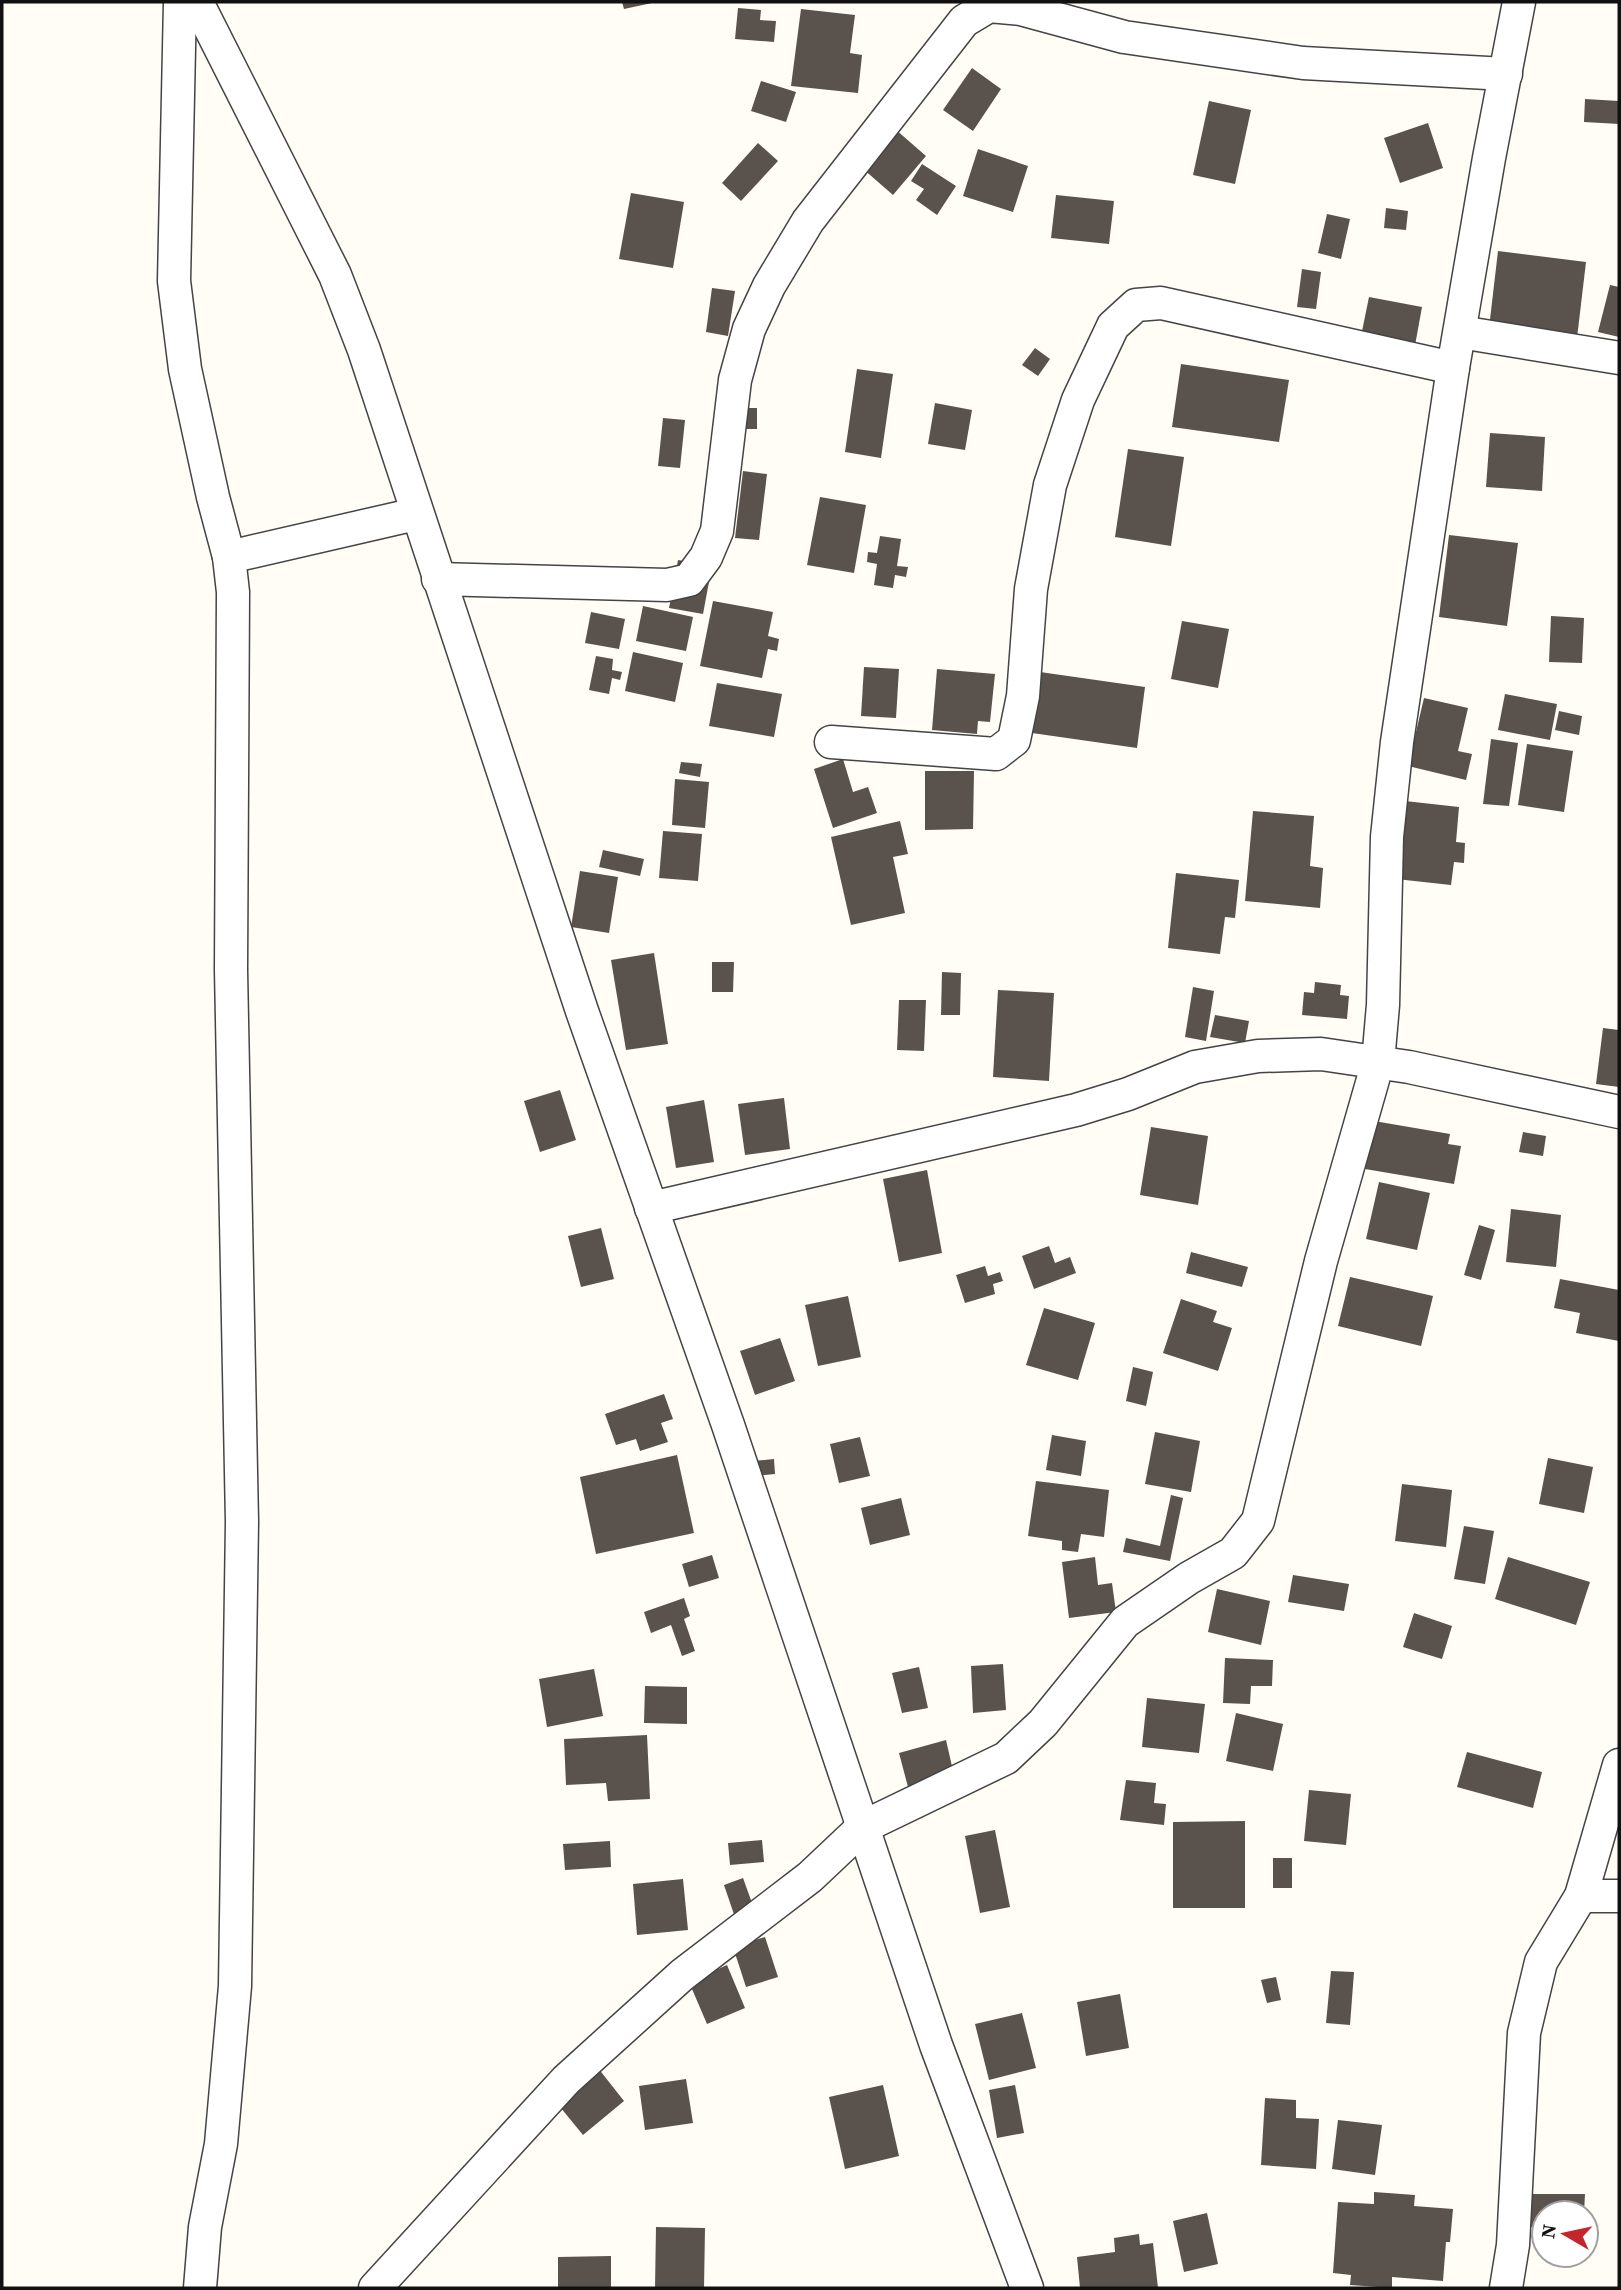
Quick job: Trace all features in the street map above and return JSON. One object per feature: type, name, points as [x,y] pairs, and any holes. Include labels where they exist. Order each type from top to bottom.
[{"type":"street","points":[[180,2],[174,281],[185,369],[229,558],[233,592],[232,970],[242,1522],[235,1986],[221,2144],[205,2227],[200,2288]]},
{"type":"street","points":[[197,2],[335,275],[364,350],[582,1011],[728,1425],[936,2045],[1027,2288]]},
{"type":"street","points":[[375,2288],[566,2080],[682,1975],[810,1877],[863,1827],[1006,1758],[1043,1723],[1125,1622],[1189,1578],[1233,1553],[1258,1521],[1321,1261],[1378,1062],[1383,1005],[1387,836],[1397,742],[1453,368],[1519,2]]},
{"type":"street","points":[[438,579],[667,585],[689,580],[706,558],[717,531],[735,380],[749,329],[769,286],[808,221],[964,20],[989,6],[1021,9],[1124,37],[1303,63],[1506,74]]},
{"type":"street","points":[[831,742],[996,754],[1013,740],[1023,696],[1031,589],[1050,485],[1078,400],[1113,326],[1136,305],[1161,303],[1453,368]]},
{"type":"street","points":[[1460,332],[1619,358]]},
{"type":"street","points":[[229,558],[416,514]]},
{"type":"street","points":[[651,1208],[1076,1110],[1128,1094],[1195,1067],[1258,1056],[1321,1054],[1378,1062],[1619,1112]]},
{"type":"street","points":[[1506,2288],[1513,2245],[1524,2033],[1541,1962],[1581,1896],[1619,1765]]},
{"type":"street","points":[[1581,1896],[1619,1896]]},
{"type":"building","points":[[622,2],[652,2],[652,3],[624,9]]},
{"type":"building","points":[[738,8],[761,10],[760,20],[776,21],[774,42],[735,39]]},
{"type":"building","points":[[801,9],[855,15],[850,53],[862,55],[858,93],[791,86]]},
{"type":"building","points":[[972,68],[1001,89],[973,131],[943,110]]},
{"type":"building","points":[[761,81],[796,92],[786,122],[751,111]]},
{"type":"building","points":[[1585,99],[1619,101],[1619,124],[1584,122]]},
{"type":"building","points":[[1209,101],[1251,110],[1235,184],[1193,175]]},
{"type":"building","points":[[1428,123],[1443,168],[1400,183],[1384,138]]},
{"type":"building","points":[[895,129],[926,156],[893,195],[862,168]]},
{"type":"building","points":[[758,143],[778,161],[741,201],[722,183]]},
{"type":"building","points":[[978,149],[1028,166],[1013,212],[963,196]]},
{"type":"building","points":[[922,164],[956,186],[937,215],[916,200],[924,189],[911,181]]},
{"type":"building","points":[[631,193],[684,202],[673,268],[619,259]]},
{"type":"building","points":[[1056,195],[1114,201],[1109,244],[1051,238]]},
{"type":"building","points":[[1386,208],[1408,211],[1406,230],[1384,228]]},
{"type":"building","points":[[1327,214],[1350,219],[1341,259],[1318,253]]},
{"type":"building","points":[[1498,251],[1586,262],[1577,338],[1489,328]]},
{"type":"building","points":[[1302,269],[1321,272],[1316,309],[1297,307]]},
{"type":"building","points":[[1610,285],[1619,287],[1619,337],[1598,332]]},
{"type":"building","points":[[712,288],[735,291],[728,336],[706,332]]},
{"type":"building","points":[[1369,297],[1422,307],[1414,351],[1360,341]]},
{"type":"building","points":[[1035,348],[1050,359],[1038,376],[1022,365]]},
{"type":"building","points":[[1181,364],[1289,380],[1279,442],[1172,427]]},
{"type":"building","points":[[857,369],[893,374],[881,458],[845,452]]},
{"type":"building","points":[[935,403],[972,410],[965,450],[928,444]]},
{"type":"building","points":[[738,408],[757,408],[757,429],[737,429]]},
{"type":"building","points":[[663,418],[685,420],[680,468],[658,466]]},
{"type":"building","points":[[1490,433],[1545,437],[1542,491],[1486,487]]},
{"type":"building","points":[[1128,449],[1184,457],[1171,546],[1115,537]]},
{"type":"building","points":[[743,471],[767,474],[759,540],[735,538]]},
{"type":"building","points":[[820,497],[866,505],[854,573],[807,565]]},
{"type":"building","points":[[1449,535],[1518,543],[1507,626],[1439,617]]},
{"type":"building","points":[[880,536],[901,539],[897,566],[908,567],[906,577],[895,575],[893,588],[874,585],[877,564],[867,562],[868,552],[877,553]]},
{"type":"building","points":[[678,560],[712,566],[703,614],[669,608]]},
{"type":"building","points":[[713,601],[773,612],[768,636],[779,639],[777,651],[768,649],[762,678],[700,666]]},
{"type":"building","points":[[643,606],[693,617],[686,651],[636,641]]},
{"type":"building","points":[[591,612],[625,619],[619,649],[585,643]]},
{"type":"building","points":[[1551,616],[1584,618],[1582,663],[1549,662]]},
{"type":"building","points":[[1182,621],[1229,629],[1218,688],[1171,679]]},
{"type":"building","points":[[633,652],[683,663],[675,702],[625,691]]},
{"type":"building","points":[[596,656],[613,659],[612,670],[622,672],[620,680],[612,678],[609,694],[589,690]]},
{"type":"building","points":[[864,667],[899,669],[896,718],[861,716]]},
{"type":"building","points":[[937,669],[995,674],[990,722],[978,721],[977,734],[932,730]]},
{"type":"building","points":[[1040,672],[1145,687],[1137,748],[1032,733]]},
{"type":"building","points":[[717,683],[782,694],[774,737],[709,726]]},
{"type":"building","points":[[1505,694],[1557,704],[1550,740],[1498,730]]},
{"type":"building","points":[[1424,698],[1468,708],[1458,751],[1472,754],[1466,780],[1408,766]]},
{"type":"building","points":[[1559,711],[1582,716],[1579,735],[1555,730]]},
{"type":"building","points":[[1491,739],[1518,743],[1509,806],[1483,804]]},
{"type":"building","points":[[1527,744],[1573,751],[1564,812],[1518,805]]},
{"type":"building","points":[[843,759],[853,792],[868,787],[877,813],[833,828],[814,769]]},
{"type":"building","points":[[681,762],[702,764],[700,777],[679,773]]},
{"type":"building","points":[[925,771],[974,771],[973,829],[925,830]]},
{"type":"building","points":[[675,779],[709,782],[705,828],[672,825]]},
{"type":"building","points":[[1405,801],[1459,807],[1456,842],[1465,843],[1464,863],[1454,862],[1451,885],[1396,879]]},
{"type":"building","points":[[1253,811],[1314,816],[1310,866],[1323,868],[1320,908],[1245,901]]},
{"type":"building","points":[[900,821],[908,854],[893,857],[905,913],[851,925],[831,837]]},
{"type":"building","points":[[663,831],[702,834],[698,881],[659,878]]},
{"type":"building","points":[[603,850],[644,859],[640,876],[599,867]]},
{"type":"building","points":[[580,871],[618,877],[609,933],[571,927]]},
{"type":"building","points":[[1176,873],[1239,880],[1235,918],[1225,917],[1220,954],[1168,948]]},
{"type":"building","points":[[654,953],[668,1044],[626,1050],[611,960]]},
{"type":"building","points":[[712,962],[734,962],[733,992],[712,992]]},
{"type":"building","points":[[942,972],[961,973],[960,1015],[941,1015]]},
{"type":"building","points":[[1315,982],[1341,985],[1340,995],[1349,996],[1347,1019],[1302,1015],[1304,992],[1314,993]]},
{"type":"building","points":[[1193,987],[1214,991],[1206,1041],[1185,1037]]},
{"type":"building","points":[[998,990],[1054,993],[1049,1081],[993,1077]]},
{"type":"building","points":[[899,1000],[926,1000],[924,1051],[897,1050]]},
{"type":"building","points":[[1215,1015],[1249,1021],[1245,1043],[1210,1037]]},
{"type":"building","points":[[1603,1028],[1619,1030],[1619,1087],[1596,1084]]},
{"type":"building","points":[[560,1090],[576,1140],[540,1152],[524,1101]]},
{"type":"building","points":[[784,1098],[790,1149],[745,1155],[738,1104]]},
{"type":"building","points":[[704,1100],[714,1162],[676,1168],[666,1107]]},
{"type":"building","points":[[1374,1121],[1450,1134],[1448,1144],[1461,1146],[1454,1184],[1365,1169]]},
{"type":"building","points":[[1151,1127],[1208,1136],[1198,1205],[1140,1195]]},
{"type":"building","points":[[1523,1132],[1546,1136],[1543,1156],[1519,1152]]},
{"type":"building","points":[[927,1170],[942,1253],[899,1262],[883,1179]]},
{"type":"building","points":[[1379,1182],[1430,1193],[1417,1250],[1366,1239]]},
{"type":"building","points":[[1511,1209],[1561,1215],[1556,1267],[1506,1262]]},
{"type":"building","points":[[1479,1225],[1495,1230],[1481,1280],[1464,1275]]},
{"type":"building","points":[[601,1228],[614,1279],[581,1287],[568,1236]]},
{"type":"building","points":[[1049,1246],[1055,1263],[1070,1257],[1076,1273],[1034,1289],[1022,1256]]},
{"type":"building","points":[[1191,1252],[1248,1267],[1242,1287],[1186,1273]]},
{"type":"building","points":[[985,1266],[988,1276],[1000,1272],[1003,1281],[993,1284],[995,1294],[965,1303],[956,1275]]},
{"type":"building","points":[[1350,1277],[1433,1296],[1421,1346],[1338,1326]]},
{"type":"building","points":[[1560,1279],[1619,1290],[1619,1341],[1576,1333],[1580,1313],[1554,1308]]},
{"type":"building","points":[[848,1296],[861,1357],[818,1366],[805,1305]]},
{"type":"building","points":[[1181,1299],[1217,1311],[1213,1322],[1232,1328],[1218,1371],[1163,1353]]},
{"type":"building","points":[[1044,1308],[1095,1323],[1078,1380],[1026,1365]]},
{"type":"building","points":[[780,1338],[795,1381],[755,1395],[740,1351]]},
{"type":"building","points":[[1133,1367],[1153,1372],[1146,1406],[1126,1401]]},
{"type":"building","points":[[664,1394],[673,1419],[661,1423],[668,1442],[640,1451],[636,1439],[616,1445],[605,1414]]},
{"type":"building","points":[[1155,1432],[1200,1441],[1191,1492],[1145,1484]]},
{"type":"building","points":[[1052,1435],[1086,1441],[1081,1476],[1046,1470]]},
{"type":"building","points":[[860,1437],[870,1476],[839,1483],[830,1444]]},
{"type":"building","points":[[677,1455],[694,1533],[596,1554],[580,1477]]},
{"type":"building","points":[[1548,1458],[1593,1467],[1584,1513],[1539,1504]]},
{"type":"building","points":[[774,1459],[775,1474],[755,1476],[753,1461]]},
{"type":"building","points":[[1036,1481],[1109,1490],[1104,1537],[1081,1534],[1078,1552],[1062,1550],[1062,1541],[1028,1536]]},
{"type":"building","points":[[1402,1484],[1452,1490],[1446,1547],[1395,1541]]},
{"type":"building","points":[[1171,1495],[1183,1498],[1170,1561],[1123,1552],[1126,1538],[1160,1546]]},
{"type":"building","points":[[901,1498],[910,1535],[870,1545],[861,1508]]},
{"type":"building","points":[[1464,1526],[1494,1531],[1485,1584],[1454,1579]]},
{"type":"building","points":[[712,1555],[719,1578],[689,1587],[682,1564]]},
{"type":"building","points":[[1095,1557],[1098,1585],[1112,1583],[1116,1612],[1069,1618],[1062,1562]]},
{"type":"building","points":[[1508,1557],[1590,1582],[1576,1625],[1495,1599]]},
{"type":"building","points":[[1293,1575],[1349,1584],[1344,1611],[1288,1602]]},
{"type":"building","points":[[1217,1589],[1270,1601],[1261,1645],[1208,1632]]},
{"type":"building","points":[[684,1598],[690,1616],[684,1619],[695,1651],[682,1656],[671,1625],[651,1633],[644,1612]]},
{"type":"building","points":[[1414,1613],[1452,1626],[1442,1659],[1403,1647]]},
{"type":"building","points":[[1225,1658],[1273,1660],[1272,1686],[1251,1686],[1250,1704],[1223,1703]]},
{"type":"building","points":[[1003,1664],[1006,1710],[973,1713],[971,1666]]},
{"type":"building","points":[[919,1667],[928,1708],[902,1713],[892,1673]]},
{"type":"building","points":[[594,1669],[603,1716],[547,1727],[539,1679]]},
{"type":"building","points":[[645,1686],[687,1687],[687,1724],[644,1723]]},
{"type":"building","points":[[1147,1698],[1205,1704],[1199,1753],[1142,1747]]},
{"type":"building","points":[[1236,1713],[1283,1724],[1273,1771],[1226,1761]]},
{"type":"building","points":[[647,1735],[650,1799],[608,1801],[606,1783],[566,1785],[564,1739]]},
{"type":"building","points":[[946,1740],[954,1775],[908,1787],[899,1753]]},
{"type":"building","points":[[1467,1752],[1542,1772],[1533,1808],[1457,1787]]},
{"type":"building","points":[[1126,1780],[1156,1783],[1154,1803],[1166,1804],[1164,1825],[1120,1820]]},
{"type":"building","points":[[1309,1790],[1351,1794],[1346,1845],[1304,1841]]},
{"type":"building","points":[[1245,1821],[1245,1908],[1173,1908],[1173,1822]]},
{"type":"building","points":[[995,1830],[1010,1907],[980,1913],[965,1836]]},
{"type":"building","points":[[762,1840],[764,1862],[730,1865],[728,1843]]},
{"type":"building","points":[[610,1841],[611,1867],[565,1870],[563,1844]]},
{"type":"building","points":[[1273,1858],[1292,1858],[1292,1888],[1273,1888]]},
{"type":"building","points":[[743,1878],[761,1928],[741,1935],[724,1885]]},
{"type":"building","points":[[683,1879],[688,1930],[637,1935],[633,1884]]},
{"type":"building","points":[[765,1937],[778,1977],[746,1987],[733,1947]]},
{"type":"building","points":[[727,1965],[745,2008],[707,2024],[689,1982]]},
{"type":"building","points":[[1331,1971],[1354,1972],[1350,2025],[1326,2023]]},
{"type":"building","points":[[1276,1977],[1281,2000],[1267,2003],[1261,1980]]},
{"type":"building","points":[[1120,1994],[1129,2048],[1086,2056],[1077,2002]]},
{"type":"building","points":[[1022,2013],[1036,2068],[989,2080],[975,2024]]},
{"type":"building","points":[[598,2068],[624,2101],[583,2135],[556,2102]]},
{"type":"building","points":[[686,2079],[693,2123],[645,2130],[639,2086]]},
{"type":"building","points":[[883,2085],[899,2156],[845,2169],[829,2097]]},
{"type":"building","points":[[1015,2085],[1024,2133],[997,2138],[989,2090]]},
{"type":"building","points":[[1265,2098],[1296,2100],[1296,2118],[1319,2119],[1316,2169],[1261,2165]]},
{"type":"building","points":[[1338,2120],[1382,2125],[1375,2175],[1332,2169]]},
{"type":"building","points":[[1374,2192],[1415,2195],[1414,2206],[1453,2209],[1450,2242],[1446,2242],[1443,2281],[1392,2277],[1392,2288],[1350,2285],[1351,2275],[1333,2273],[1338,2202],[1374,2204]]},
{"type":"building","points":[[1523,2194],[1585,2194],[1585,2199],[1530,2199],[1530,2227],[1523,2227]]},
{"type":"building","points":[[1207,2213],[1218,2264],[1184,2272],[1173,2221]]},
{"type":"building","points":[[656,2227],[705,2228],[704,2288],[655,2288]]},
{"type":"building","points":[[1139,2234],[1140,2245],[1153,2243],[1158,2288],[1080,2288],[1077,2257],[1115,2252],[1114,2238]]},
{"type":"building","points":[[611,2256],[611,2288],[558,2288],[558,2257]]}]
